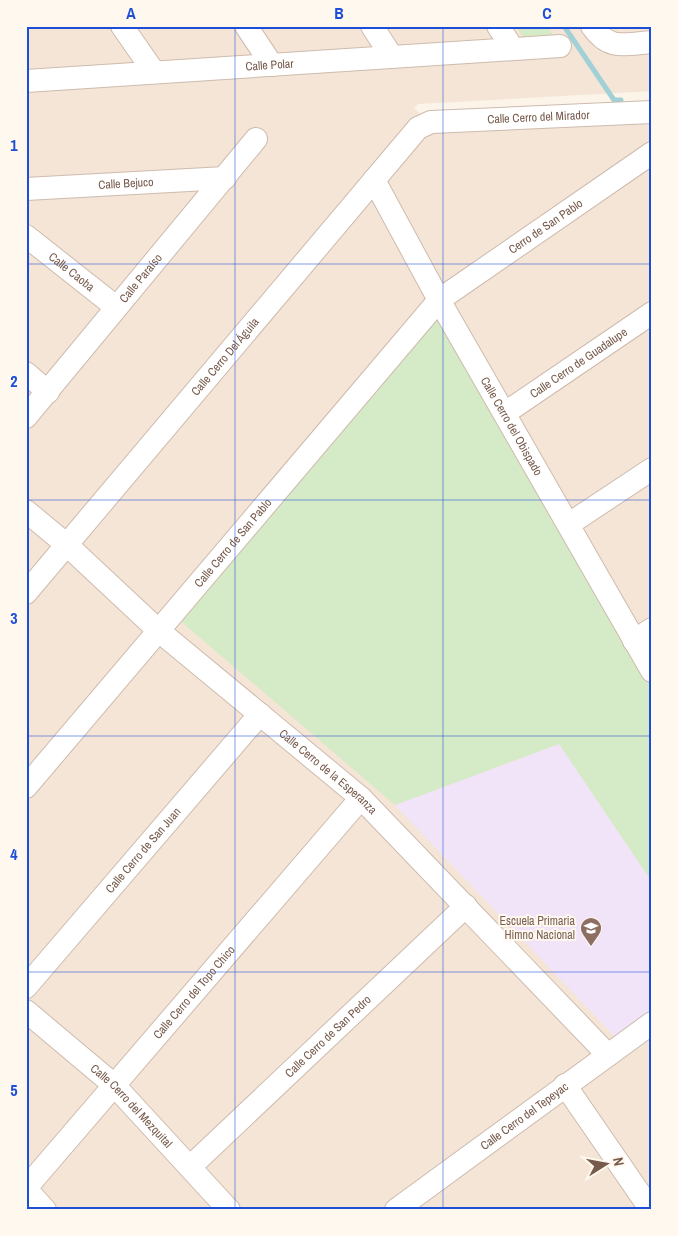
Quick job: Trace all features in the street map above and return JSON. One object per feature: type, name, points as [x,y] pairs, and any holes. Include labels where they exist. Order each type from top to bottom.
[{"type":"street","points":[[122,26],[154,72]]},
{"type":"street","points":[[246,26],[272,65]]},
{"type":"street","points":[[372,26],[392,57]]},
{"type":"street","points":[[498,26],[513,49]]},
{"type":"street","points":[[600,34],[616,44],[652,42]]},
{"type":"street","name":"Calle Polar","points":[[28,78],[272,65],[560,46]]},
{"type":"street","name":"Calle Cerro del Mirador","points":[[424,124],[652,112]]},
{"type":"street","name":"Calle Cerro Del Águila","points":[[26,592],[418,128],[424,124]]},
{"type":"street","name":"Calle Paraíso","points":[[26,417],[256,139]]},
{"type":"street","name":"Cerro de San Pablo","points":[[439,300],[652,153]]},
{"type":"street","name":"Calle Bejuco","points":[[26,189],[225,178]]},
{"type":"street","name":"Calle Cerro del Obispado","points":[[374,180],[439,300],[569,524],[643,635],[652,672]]},
{"type":"street","name":"Calle Caoba","points":[[26,236],[116,307]]},
{"type":"street","name":"Calle Cerro de San Pablo","points":[[26,787],[439,300]]},
{"type":"street","name":"Calle Cerro de Guadalupe","points":[[505,412],[652,313]]},
{"type":"street","points":[[26,373],[48,392]]},
{"type":"street","points":[[569,524],[652,469]]},
{"type":"street","name":"Calle Cerro de la Esperanza","points":[[26,511],[66,545],[159,631],[361,798],[608,1054]]},
{"type":"street","name":"Calle Cerro de San Juan","points":[[26,987],[260,714]]},
{"type":"street","name":"Calle Cerro del Topo Chico","points":[[26,1189],[361,798]]},
{"type":"street","name":"Calle Cerro de San Pedro","points":[[190,1168],[466,906]]},
{"type":"street","name":"Calle Cerro del Mezquital","points":[[26,1011],[114,1085],[229,1210]]},
{"type":"street","name":"Calle Cerro del Tepeyac","points":[[396,1210],[652,1023]]},
{"type":"street","points":[[565,1085],[643,1207]]},
{"type":"street","points":[[26,1189],[45,1210]]},
{"type":"shaded area","points":[[26,26],[652,26],[652,91],[418,104],[414,108],[440,132],[652,120],[652,1210],[26,1210]]},
{"type":"shaded area","name":"Escuela Primaria Himno Nacional","points":[[559,744],[652,882],[652,1012],[615,1037],[395,805]]},
{"type":"green space","points":[[516,26],[547,26],[555,38],[525,40]]},
{"type":"green space","points":[[443,307],[652,677],[652,882],[559,744],[395,805],[177,618]]},
{"type":"waterway","points":[[564,26],[614,100],[621,100]]},
{"type":"place","name":"Escuela Primaria Himno Nacional","points":[[591,947]]}]
